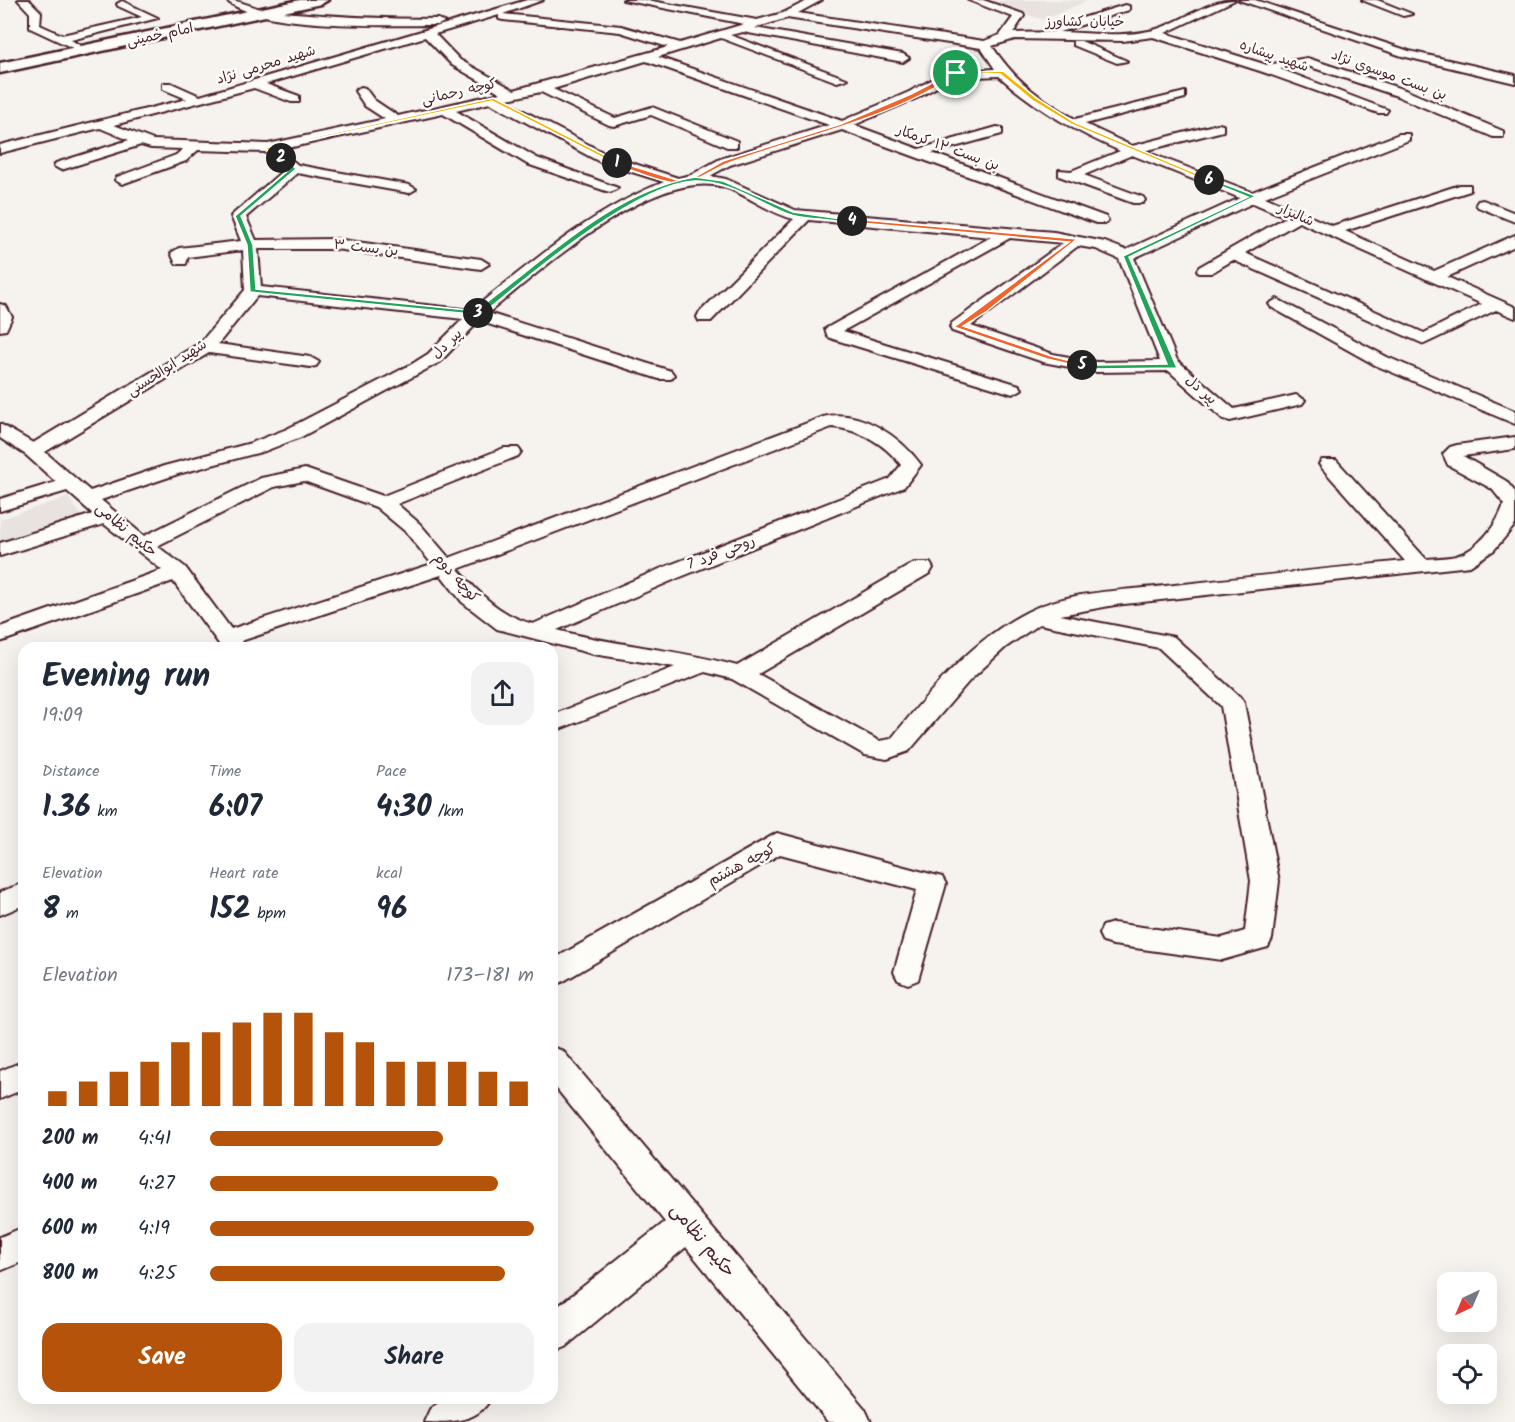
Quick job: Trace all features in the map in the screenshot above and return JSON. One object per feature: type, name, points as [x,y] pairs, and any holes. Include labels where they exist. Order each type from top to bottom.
[{"type":"street","points":[[23,0],[36,12],[34,26],[85,51]]},
{"type":"street","points":[[231,0],[261,13],[357,22],[485,17],[621,29],[683,48]]},
{"type":"street","name":"امام خمینی","points":[[0,68],[321,0]]},
{"type":"street","name":"شهید محرمی نژاد","points":[[0,149],[199,100],[257,79],[309,67],[538,0]]},
{"type":"street","points":[[628,0],[760,24]]},
{"type":"street","name":"کوچه رحمانی","points":[[100,124],[138,141],[193,147],[268,148],[543,88],[760,24],[817,0]]},
{"type":"street","points":[[786,15],[985,45],[1005,36],[1019,16],[974,0]]},
{"type":"street","name":"خیابان کشاورز","points":[[1005,36],[1114,39],[1155,34],[1230,0]]},
{"type":"street","points":[[1244,0],[1406,54],[1515,79]]},
{"type":"street","points":[[1367,0],[1407,14]]},
{"type":"street","points":[[60,39],[153,18],[122,4]]},
{"type":"street","points":[[1032,36],[1125,8]]},
{"type":"street","points":[[743,29],[903,58]]},
{"type":"street","points":[[428,33],[436,45],[471,74],[514,95]]},
{"type":"street","name":"شهید پیشاره","points":[[1155,34],[1267,69],[1382,110]]},
{"type":"street","points":[[722,36],[841,79]]},
{"type":"street","points":[[1063,37],[1121,61]]},
{"type":"street","name":"شالیزار","points":[[985,45],[991,61],[1001,72],[1035,99],[1072,123],[1133,150],[1253,196],[1515,313]]},
{"type":"street","name":"بن بست ۱۲ کرمکار","points":[[649,58],[843,125],[1101,220]]},
{"type":"street","points":[[290,59],[309,67]]},
{"type":"street","name":"بن بست موسوی نژاد","points":[[1267,69],[1303,60],[1401,93],[1498,134]]},
{"type":"street","points":[[695,179],[725,162],[843,125],[913,95],[950,75],[1001,72]]},
{"type":"street","points":[[257,79],[295,99]]},
{"type":"street","points":[[167,86],[199,100]]},
{"type":"street","points":[[543,88],[614,122],[652,111],[732,144]]},
{"type":"street","points":[[361,91],[369,103],[396,121]]},
{"type":"street","points":[[1072,123],[1180,95]]},
{"type":"street","points":[[493,100],[605,159],[677,182]]},
{"type":"street","points":[[445,110],[532,161],[611,188]]},
{"type":"street","points":[[1138,200],[1063,173],[1133,150],[1218,128]]},
{"type":"street","points":[[918,153],[997,131]]},
{"type":"street","points":[[1126,256],[1253,196],[1404,136]]},
{"type":"street","points":[[61,166],[138,141]]},
{"type":"street","points":[[122,180],[181,158],[193,147]]},
{"type":"street","points":[[268,148],[294,168],[409,189]]},
{"type":"street","points":[[294,168],[238,216],[250,245],[253,291],[476,315],[665,375]]},
{"type":"street","name":"پیر دل","points":[[89,498],[171,470],[258,447],[294,433],[418,368],[434,358],[476,315],[593,225],[644,195],[677,182],[695,179],[721,182],[792,214],[1074,240],[1100,245],[1126,256],[1169,362],[1230,415],[1296,400]]},
{"type":"street","points":[[1331,231],[1465,188]]},
{"type":"street","points":[[1483,204],[1515,218]]},
{"type":"street","points":[[705,317],[806,215]]},
{"type":"street","points":[[1205,270],[1298,216]]},
{"type":"street","points":[[1005,235],[833,329],[834,333],[839,335],[1014,389]]},
{"type":"street","points":[[1074,240],[958,327],[1050,358],[1096,367],[1174,366]]},
{"type":"street","points":[[1434,277],[1515,240]]},
{"type":"street","name":"بن بست ۳","points":[[181,261],[179,253],[250,245],[335,244],[481,264]]},
{"type":"street","points":[[1233,254],[1424,339],[1496,304]]},
{"type":"street","name":"شهید ابوالحسنی","points":[[33,451],[206,347],[253,291]]},
{"type":"street","points":[[1298,316],[1336,300]]},
{"type":"street","points":[[1277,304],[1380,361],[1515,418]]},
{"type":"street","points":[[0,309],[4,317],[0,326]]},
{"type":"street","points":[[206,347],[310,362]]},
{"type":"street","name":"روحی فرد 7","points":[[444,567],[830,421],[859,424],[887,440],[911,465],[907,474],[897,483],[670,573],[534,632]]},
{"type":"street","name":"حکیم نظامی","points":[[1,432],[33,451],[89,498],[106,516],[177,572],[229,642]]},
{"type":"street","points":[[1035,617],[1096,601],[1302,576],[1462,562],[1476,555],[1512,513],[1514,504],[1510,495],[1499,485],[1455,461],[1454,454],[1457,451],[1515,443]]},
{"type":"street","points":[[383,503],[511,452]]},
{"type":"street","points":[[1329,464],[1421,566]]},
{"type":"street","name":"کوچه دوم","points":[[144,544],[268,482],[305,475],[383,503],[414,528],[470,597],[505,624],[593,647],[704,664],[740,674],[873,749],[887,750],[900,745],[912,729],[989,649],[1035,617]]},
{"type":"street","points":[[0,505],[72,483]]},
{"type":"street","points":[[0,550],[106,516]]},
{"type":"street","points":[[233,642],[444,567]]},
{"type":"street","points":[[740,674],[922,568]]},
{"type":"street","points":[[0,635],[177,572]]},
{"type":"street","points":[[1035,617],[1166,642],[1232,703],[1265,881],[1258,939],[1222,949],[1113,934]]},
{"type":"street","points":[[558,722],[704,664]]},
{"type":"street","name":"کوچه هشتم","points":[[558,971],[777,843],[932,884],[908,972]]},
{"type":"street","points":[[0,904],[18,896]]},
{"type":"street","name":"حکیم نظامی","points":[[558,1067],[852,1422]]},
{"type":"street","points":[[0,1086],[18,1077]]},
{"type":"street","points":[[558,1329],[689,1224]]},
{"type":"street","points":[[0,1255],[18,1246]]},
{"type":"street","points":[[443,1422],[466,1404]]},
{"type":"shaded area","points":[[1008,0],[1089,0],[1044,20],[991,3]]},
{"type":"shaded area","points":[[68,497],[82,516],[0,546],[0,519]]},
{"type":"route","points":[[956,73],[913,95],[843,125],[804,138],[783,142],[725,162],[695,179],[677,182],[605,159],[493,100],[268,148],[294,168],[238,216],[250,245],[253,291],[476,315],[593,225],[644,195],[677,182],[695,179],[708,180],[738,188],[792,214],[1074,240],[958,327],[1050,358],[1096,367],[1174,366],[1169,362],[1126,256],[1253,196],[1143,155],[1072,123],[1007,80],[1001,72],[956,73]]}]
